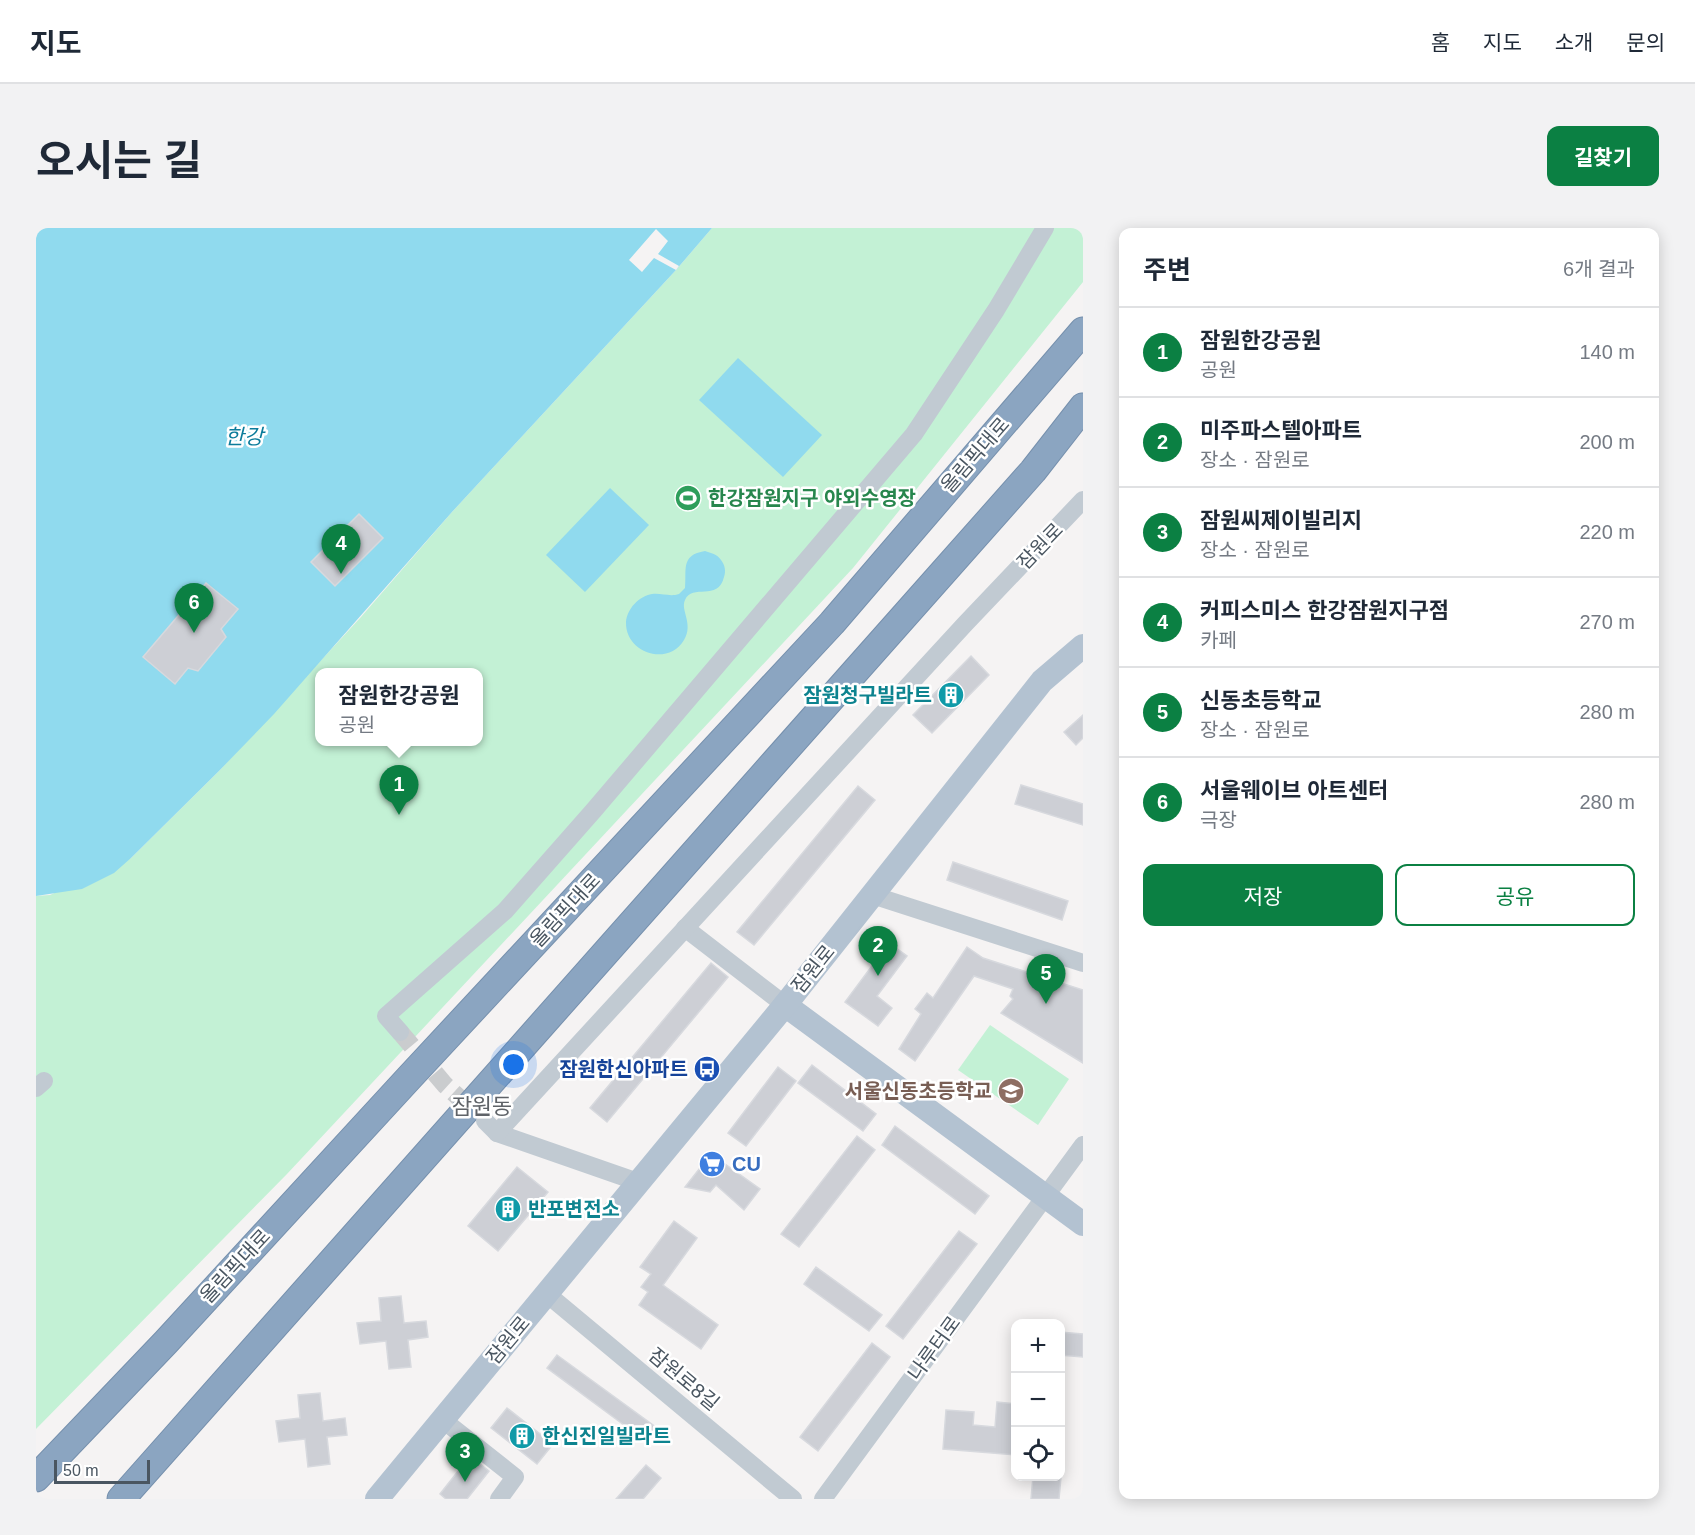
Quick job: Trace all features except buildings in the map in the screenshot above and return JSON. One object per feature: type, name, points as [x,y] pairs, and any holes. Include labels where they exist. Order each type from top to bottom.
[{"type":"highway","points":[[1035,386],[1064,334],[1083,311]]},
{"type":"highway","name":"올림픽대로","points":[[36,1478],[174,1333],[832,622],[1083,331]]},
{"type":"highway","points":[[121,1499],[1033,471],[1083,407]]},
{"type":"highway","points":[[1033,471],[1083,423]]},
{"type":"main road","name":"잠원로","points":[[377,1499],[785,1005],[1042,681],[1083,646]]},
{"type":"main road","points":[[785,1005],[1083,1224]]},
{"type":"street","points":[[400,1032],[386,1016],[505,911],[914,434],[996,310],[1045,228]]},
{"type":"street","name":"잠원로","points":[[638,1182],[491,1127],[685,928],[971,617],[1083,500]]},
{"type":"street","points":[[872,895],[1083,963]]},
{"type":"street","points":[[685,928],[785,1005]]},
{"type":"street","name":"나루터로","points":[[823,1499],[1083,1145]]},
{"type":"street","name":"잠원로8길","points":[[547,1294],[793,1499]]},
{"type":"street","points":[[443,1420],[515,1477],[499,1499]]},
{"type":"green space","points":[[712,228],[1083,228],[1083,282],[853,568],[287,1174],[36,1429],[36,896],[50,895],[131,858],[219,771],[361,617],[452,512],[676,270]]},
{"type":"green space","points":[[990,1025],[1069,1079],[1038,1125],[958,1070]]},
{"type":"water","name":"한강","points":[[36,228],[712,228],[676,270],[452,512],[274,714],[131,858],[114,873],[82,889],[36,896]]},
{"type":"water","points":[[738,358],[822,435],[783,477],[699,400]]},
{"type":"water","points":[[610,488],[649,525],[585,592],[546,555]]},
{"type":"water","points":[[705,551],[719,558],[724,566],[725,575],[716,589],[688,595],[684,604],[688,628],[684,640],[668,653],[649,653],[640,648],[632,642],[628,633],[626,622],[631,608],[647,595],[679,594],[685,588],[688,560],[697,553]]},
{"type":"pier","points":[[656,229],[668,241],[658,254],[679,266],[676,270],[654,258],[642,272],[629,260]]},
{"type":"tunnel","points":[[400,1032],[445,1085],[477,1114]]},
{"type":"place","name":"한강잠원지구 야외수영장","points":[[688,498]]},
{"type":"place","name":"커피스미스 한강잠원지구점","points":[[341,574]]},
{"type":"place","name":"서울웨이브 아트센터","points":[[194,633]]},
{"type":"place","name":"잠원청구빌라트","points":[[951,695]]},
{"type":"place","name":"잠원한강공원","points":[[399,815]]},
{"type":"place","name":"미주파스텔아파트","points":[[878,976]]},
{"type":"place","name":"신동초등학교","points":[[1046,1004]]},
{"type":"place","name":"잠원한신아파트","points":[[707,1069]]},
{"type":"place","name":"서울신동초등학교","points":[[1011,1091]]},
{"type":"place","name":"CU","points":[[712,1164]]},
{"type":"place","name":"반포변전소","points":[[508,1209]]},
{"type":"place","name":"한신진일빌라트","points":[[522,1436]]},
{"type":"place","name":"잠원씨제이빌리지","points":[[465,1482]]},
{"type":"district","name":"잠원동","points":[[482,1106]]}]
